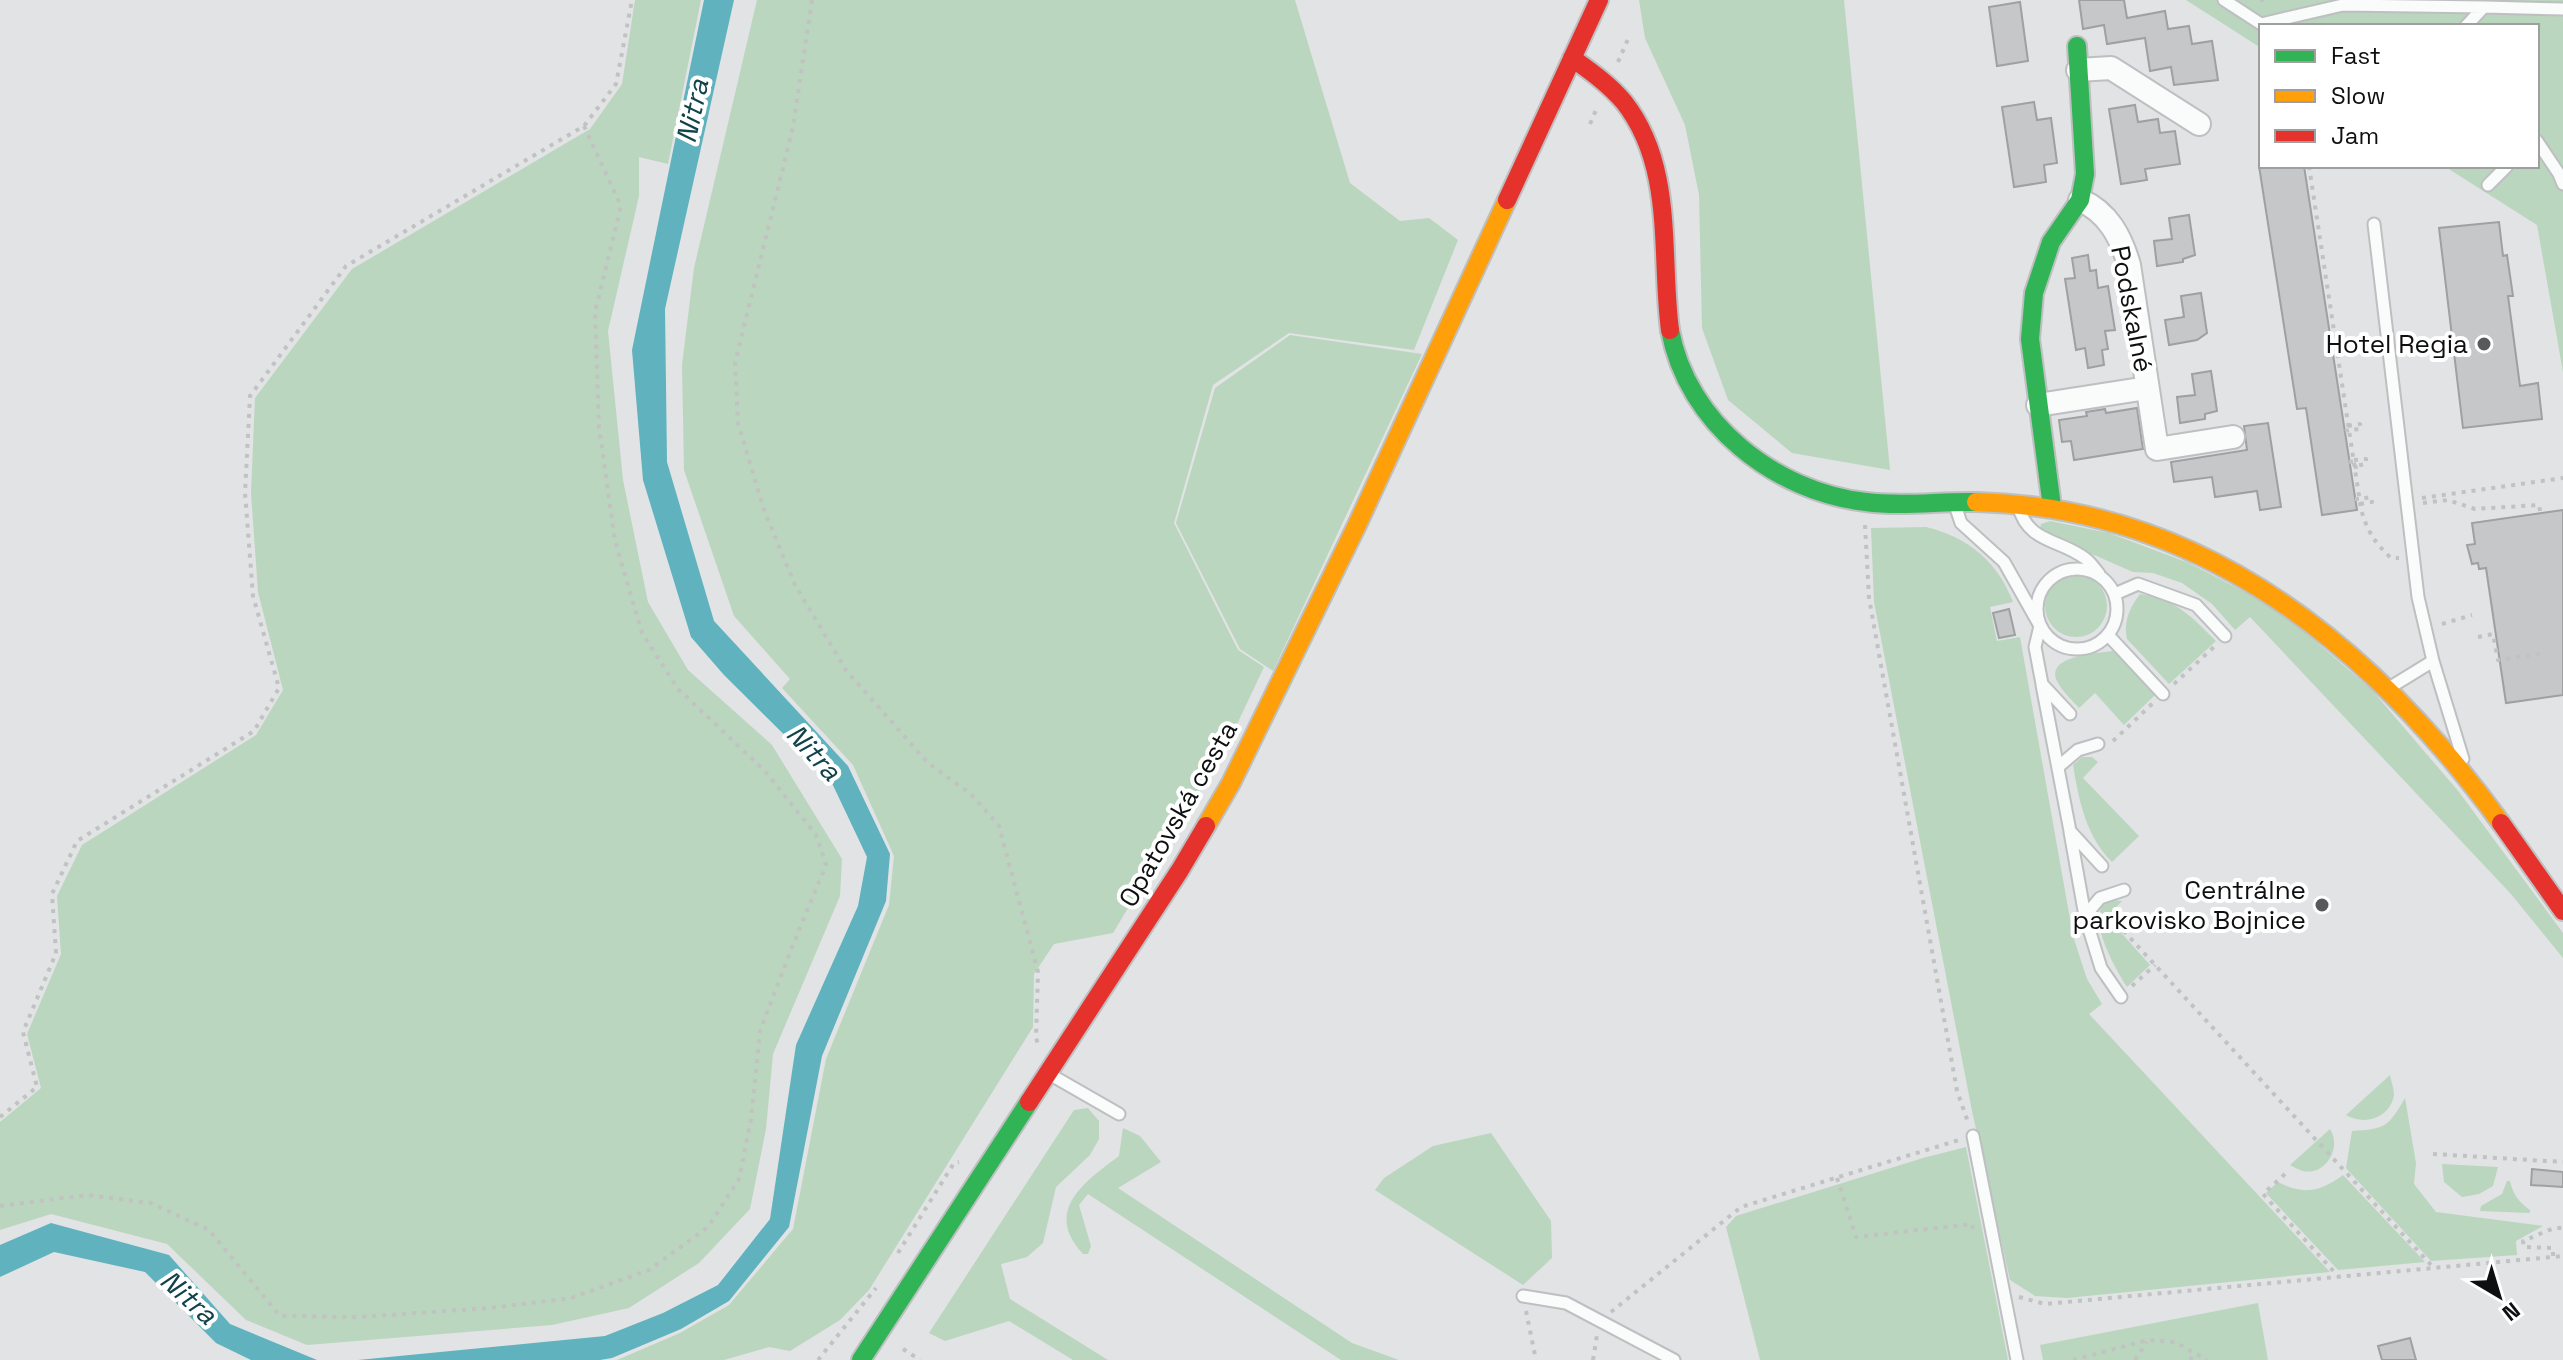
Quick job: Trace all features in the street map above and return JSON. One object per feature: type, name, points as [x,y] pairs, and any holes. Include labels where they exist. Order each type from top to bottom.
[{"type":"street","name":"Opatovská cesta","points":[[861,1360],[1180,870],[1231,783],[1357,525],[1599,0]]},
{"type":"street","points":[[2052,507],[2030,339],[2034,293],[2051,242],[2080,200],[2085,174],[2077,46]]},
{"type":"street","points":[[1572,58],[1608,83],[1645,133],[1662,194],[1671,335],[1686,376],[1706,409],[1735,441],[1766,468],[1811,487],[1866,503],[1954,501],[2052,507],[2161,538],[2188,548],[2248,579],[2293,606],[2389,688],[2468,780],[2563,911]]},
{"type":"street","points":[[2078,70],[2111,68],[2199,124]]},
{"type":"street","name":"Podskalné","points":[[2080,200],[2096,207],[2123,244],[2129,265],[2157,449],[2233,437]]},
{"type":"street","name":"Podskalné","points":[[2038,405],[2147,388]]},
{"type":"lane","points":[[2224,0],[2261,24],[2343,5],[2563,9]]},
{"type":"lane","points":[[2468,24],[2484,7],[2501,0]]},
{"type":"lane","points":[[2539,144],[2563,184]]},
{"type":"lane","points":[[2488,185],[2505,168]]},
{"type":"lane","points":[[2374,224],[2418,597],[2468,780]]},
{"type":"lane","points":[[1954,501],[1961,523],[2004,562],[2050,639],[2064,647],[2095,645],[2108,635],[2115,623],[2118,608],[2109,582],[2085,558],[2038,535],[2022,521],[2018,503]]},
{"type":"lane","points":[[2099,574],[2079,568],[2058,572],[2043,586],[2036,606],[2040,626],[2035,647],[2085,916],[2101,968],[2121,997]]},
{"type":"lane","points":[[2115,594],[2138,584],[2196,605],[2225,636]]},
{"type":"lane","points":[[2108,635],[2163,694]]},
{"type":"lane","points":[[2389,688],[2433,661]]},
{"type":"lane","points":[[2042,684],[2070,714]]},
{"type":"lane","points":[[2058,767],[2078,750],[2098,744]]},
{"type":"lane","points":[[2070,831],[2102,866]]},
{"type":"lane","points":[[2085,916],[2100,898],[2124,890]]},
{"type":"lane","points":[[1048,1073],[1119,1114]]},
{"type":"lane","points":[[1973,1136],[2017,1360]]},
{"type":"lane","points":[[1523,1296],[1566,1303],[1674,1360]]},
{"type":"path","points":[[0,1117],[37,1087],[23,1032],[56,953],[52,894],[77,841],[254,731],[279,688],[253,596],[245,493],[250,396],[346,266],[584,126],[616,84],[632,0]]},
{"type":"path","points":[[812,0],[793,127],[735,363],[738,423],[764,510],[795,585],[846,670],[928,763],[971,794],[999,826],[1038,972],[1036,1038],[1048,1073]]},
{"type":"path","points":[[0,1206],[88,1195],[151,1203],[209,1230],[280,1316],[359,1317],[490,1308],[571,1298],[649,1270],[708,1227],[739,1179],[751,1119],[760,1031],[826,865],[816,835],[765,771],[678,689],[642,633],[615,541],[599,427],[595,312],[621,206],[584,126]]},
{"type":"path","points":[[2308,169],[2340,386],[2356,470],[2352,473],[2358,501],[2367,530],[2377,545],[2391,558],[2413,558]]},
{"type":"path","points":[[2540,511],[2539,505],[2475,509],[2448,500],[2422,500],[2563,478]]},
{"type":"path","points":[[1593,1360],[1599,1321],[1741,1207],[1973,1136],[1957,1091],[1869,598],[1866,503]]},
{"type":"path","points":[[2442,624],[2472,615]]},
{"type":"path","points":[[2478,637],[2493,634],[2498,660],[2544,653]]},
{"type":"path","points":[[2188,671],[2200,660]]},
{"type":"path","points":[[2111,742],[2141,714]]},
{"type":"path","points":[[2120,907],[2110,916],[2432,1266]]},
{"type":"path","points":[[2433,1154],[2563,1162]]},
{"type":"path","points":[[2285,1174],[2263,1194],[2338,1276]]},
{"type":"path","points":[[1837,1178],[1856,1237],[1972,1224]]},
{"type":"path","points":[[2553,1256],[2553,1248],[2524,1247],[2523,1241],[2554,1228],[2563,1228]]},
{"type":"path","points":[[2005,1294],[2045,1304],[2563,1256]]},
{"type":"path","points":[[818,1360],[878,1285]]},
{"type":"path","points":[[1523,1296],[1536,1360]]},
{"type":"path","points":[[2135,1360],[2148,1340]]},
{"type":"path","points":[[2073,1360],[2148,1340],[2175,1342],[2207,1360]]},
{"type":"path","points":[[903,1349],[920,1360]]},
{"type":"path","points":[[2190,1360],[2195,1353]]},
{"type":"green space","points":[[635,0],[701,0],[668,164],[639,157],[639,196],[608,331],[623,480],[648,602],[688,670],[772,745],[842,859],[840,896],[773,1054],[766,1129],[750,1209],[699,1263],[629,1308],[552,1325],[307,1345],[246,1320],[167,1244],[51,1214],[0,1230],[0,1122],[41,1088],[27,1034],[61,954],[57,896],[82,845],[256,735],[283,690],[258,592],[251,493],[255,398],[352,269],[590,129],[622,84]]},
{"type":"green space","points":[[757,0],[1295,0],[1350,183],[1400,221],[1429,218],[1458,240],[1414,350],[1289,333],[1213,385],[1174,523],[1238,650],[1264,667],[1230,739],[1113,933],[1054,944],[1034,974],[1033,1027],[869,1290],[840,1320],[790,1351],[769,1347],[724,1360],[617,1360],[680,1333],[729,1305],[793,1229],[826,1059],[889,905],[894,856],[853,765],[782,688],[790,679],[734,616],[684,470],[682,365],[694,268]]},
{"type":"green space","points":[[1639,0],[1844,0],[1890,470],[1792,453],[1728,400],[1702,328],[1699,195],[1685,125],[1645,38]]},
{"type":"green space","points":[[2186,0],[2563,0],[2563,372],[2537,225],[2447,168],[2539,168],[2539,24],[2259,24],[2259,47]]},
{"type":"green space","points":[[1290,335],[1422,354],[1273,671],[1240,649],[1176,523],[1215,388]]},
{"type":"green space","points":[[2050,521],[2109,533],[2189,563],[2278,609],[2371,689],[2459,792],[2563,933],[2563,958],[2511,894],[2250,617],[2235,630],[2212,604],[2182,583],[2153,573],[2133,572],[2044,533],[2040,529],[2041,524]]},
{"type":"green space","points":[[1926,527],[1955,537],[1980,553],[1999,575],[2013,602],[1990,607],[1997,641],[2020,637],[2073,936],[2087,979],[2102,1004],[2089,1014],[2330,1272],[2067,1298],[2035,1296],[2010,1280],[1972,1111],[1874,602],[1871,528]]},
{"type":"green space","points":[[2076,575],[2098,584],[2107,606],[2098,628],[2076,637],[2054,628],[2045,606],[2054,584]]},
{"type":"green space","points":[[2140,594],[2174,605],[2216,641],[2169,684],[2127,639],[2128,615]]},
{"type":"green space","points":[[2113,651],[2156,694],[2124,725],[2095,693],[2079,708],[2060,686],[2055,674],[2058,667],[2074,658]]},
{"type":"green space","points":[[2082,757],[2092,757],[2098,762],[2083,778],[2139,836],[2112,862],[2096,841],[2081,805],[2073,765]]},
{"type":"green space","points":[[2111,900],[2122,901],[2107,917],[2150,965],[2127,987],[2106,946],[2099,923],[2103,905]]},
{"type":"green space","points":[[2390,1075],[2394,1095],[2392,1103],[2382,1114],[2368,1120],[2346,1115]]},
{"type":"green space","points":[[2405,1098],[2416,1163],[2414,1184],[2436,1212],[2543,1226],[2516,1241],[2517,1255],[2431,1261],[2346,1168],[2352,1131],[2385,1125]]},
{"type":"green space","points":[[1088,1108],[1099,1121],[1099,1139],[1090,1155],[1056,1187],[1043,1243],[1027,1257],[1001,1264],[1010,1299],[1108,1360],[1073,1360],[1009,1321],[945,1341],[929,1333],[1074,1110]]},
{"type":"green space","points":[[1123,1128],[1140,1136],[1161,1162],[1118,1188],[1352,1343],[1399,1360],[1341,1360],[1088,1194],[1079,1205],[1091,1246],[1088,1254],[1083,1254],[1072,1239],[1067,1224],[1068,1211],[1082,1187],[1119,1156]]},
{"type":"green space","points":[[2330,1129],[2333,1152],[2325,1165],[2302,1171],[2290,1165]]},
{"type":"green space","points":[[1491,1133],[1551,1221],[1552,1258],[1523,1285],[1375,1190],[1384,1178],[1433,1146]]},
{"type":"green space","points":[[1966,1147],[2008,1360],[1760,1360],[1726,1227],[1736,1216]]},
{"type":"green space","points":[[2442,1164],[2498,1167],[2493,1186],[2479,1194],[2462,1197],[2444,1182]]},
{"type":"green space","points":[[2343,1175],[2425,1262],[2338,1270],[2266,1193],[2278,1182],[2296,1189],[2312,1190]]},
{"type":"green space","points":[[2507,1181],[2510,1181],[2515,1194],[2530,1213],[2480,1211],[2481,1206],[2502,1194]]},
{"type":"green space","points":[[2258,1303],[2268,1360],[2043,1360],[2040,1345]]},
{"type":"water","name":"Nitra","points":[[704,0],[734,0],[665,309],[667,462],[714,621],[848,766],[890,854],[886,901],[822,1056],[789,1227],[729,1301],[681,1329],[612,1358],[600,1360],[358,1360],[605,1336],[663,1313],[718,1285],[770,1219],[796,1045],[858,906],[867,857],[831,781],[724,675],[691,637],[643,480],[632,350]]},
{"type":"water","name":"Nitra","points":[[51,1223],[169,1255],[230,1324],[317,1360],[251,1360],[216,1343],[145,1272],[54,1252],[0,1277],[0,1245]]},
{"type":"building","points":[[2079,0],[2124,0],[2127,18],[2165,11],[2168,29],[2189,26],[2192,44],[2212,41],[2218,80],[2174,85],[2171,67],[2150,71],[2145,38],[2107,44],[2104,25],[2083,29]]},
{"type":"building","points":[[2020,2],[2028,61],[1997,66],[1989,7]]},
{"type":"building","points":[[2034,102],[2037,120],[2051,118],[2057,163],[2044,165],[2046,182],[2014,187],[2002,107]]},
{"type":"building","points":[[2135,105],[2138,122],[2158,119],[2160,133],[2175,131],[2180,164],[2145,169],[2147,180],[2121,184],[2109,109]]},
{"type":"building","points":[[2259,168],[2304,168],[2357,510],[2322,515],[2306,408],[2297,409]]},
{"type":"building","points":[[2189,215],[2195,255],[2183,259],[2183,262],[2157,266],[2154,241],[2172,239],[2169,218]]},
{"type":"building","name":"Hotel Regia","points":[[2499,222],[2513,296],[2508,296],[2520,386],[2538,383],[2542,419],[2463,428],[2439,228]]},
{"type":"building","points":[[2088,255],[2090,271],[2096,270],[2098,288],[2108,286],[2115,330],[2105,331],[2108,349],[2102,350],[2104,365],[2088,368],[2085,348],[2076,350],[2065,279],[2075,278],[2072,258]]},
{"type":"building","points":[[2201,293],[2207,333],[2197,340],[2169,345],[2165,320],[2184,317],[2181,296]]},
{"type":"building","points":[[2211,371],[2217,411],[2205,414],[2205,419],[2180,423],[2177,397],[2195,395],[2192,374]]},
{"type":"building","points":[[2137,408],[2143,449],[2074,460],[2071,441],[2062,442],[2059,420],[2087,416],[2086,412],[2105,409],[2106,413]]},
{"type":"building","points":[[2268,423],[2281,507],[2260,510],[2257,491],[2215,497],[2212,477],[2174,482],[2171,462],[2247,450],[2244,426]]},
{"type":"building","points":[[2563,510],[2563,695],[2506,703],[2486,568],[2479,569],[2478,563],[2472,564],[2467,545],[2475,544],[2472,523]]},
{"type":"building","points":[[2009,609],[2015,635],[1999,638],[1993,613]]},
{"type":"building","points":[[2532,1169],[2563,1172],[2563,1187],[2531,1185]]},
{"type":"building","points":[[2410,1338],[2416,1360],[2382,1360],[2378,1346]]},
{"type":"traffic: fast","points":[[2052,507],[2030,339],[2034,293],[2051,242],[2080,200],[2085,174],[2077,46]]},
{"type":"traffic: fast","points":[[1670,330],[1680,364],[1695,395],[1715,423],[1768,468],[1832,496],[1866,502],[1976,502]]},
{"type":"traffic: fast","points":[[861,1360],[1029,1102]]},
{"type":"traffic: slow","points":[[1206,826],[1231,783],[1357,525],[1507,200]]},
{"type":"traffic: slow","points":[[1976,502],[2058,510],[2136,530],[2208,559],[2276,598],[2338,645],[2397,699],[2451,759],[2501,823]]},
{"type":"traffic: jam","points":[[1507,200],[1599,0]]},
{"type":"traffic: jam","points":[[1572,58],[1624,102],[1640,127],[1651,154],[1662,212],[1670,330]]},
{"type":"traffic: jam","points":[[2501,823],[2563,911]]},
{"type":"traffic: jam","points":[[1029,1102],[1206,826]]},
{"type":"place","name":"Hotel Regia","points":[[2484,344]]},
{"type":"place","name":"Centrálne parkovisko Bojnice","points":[[2322,905]]}]
